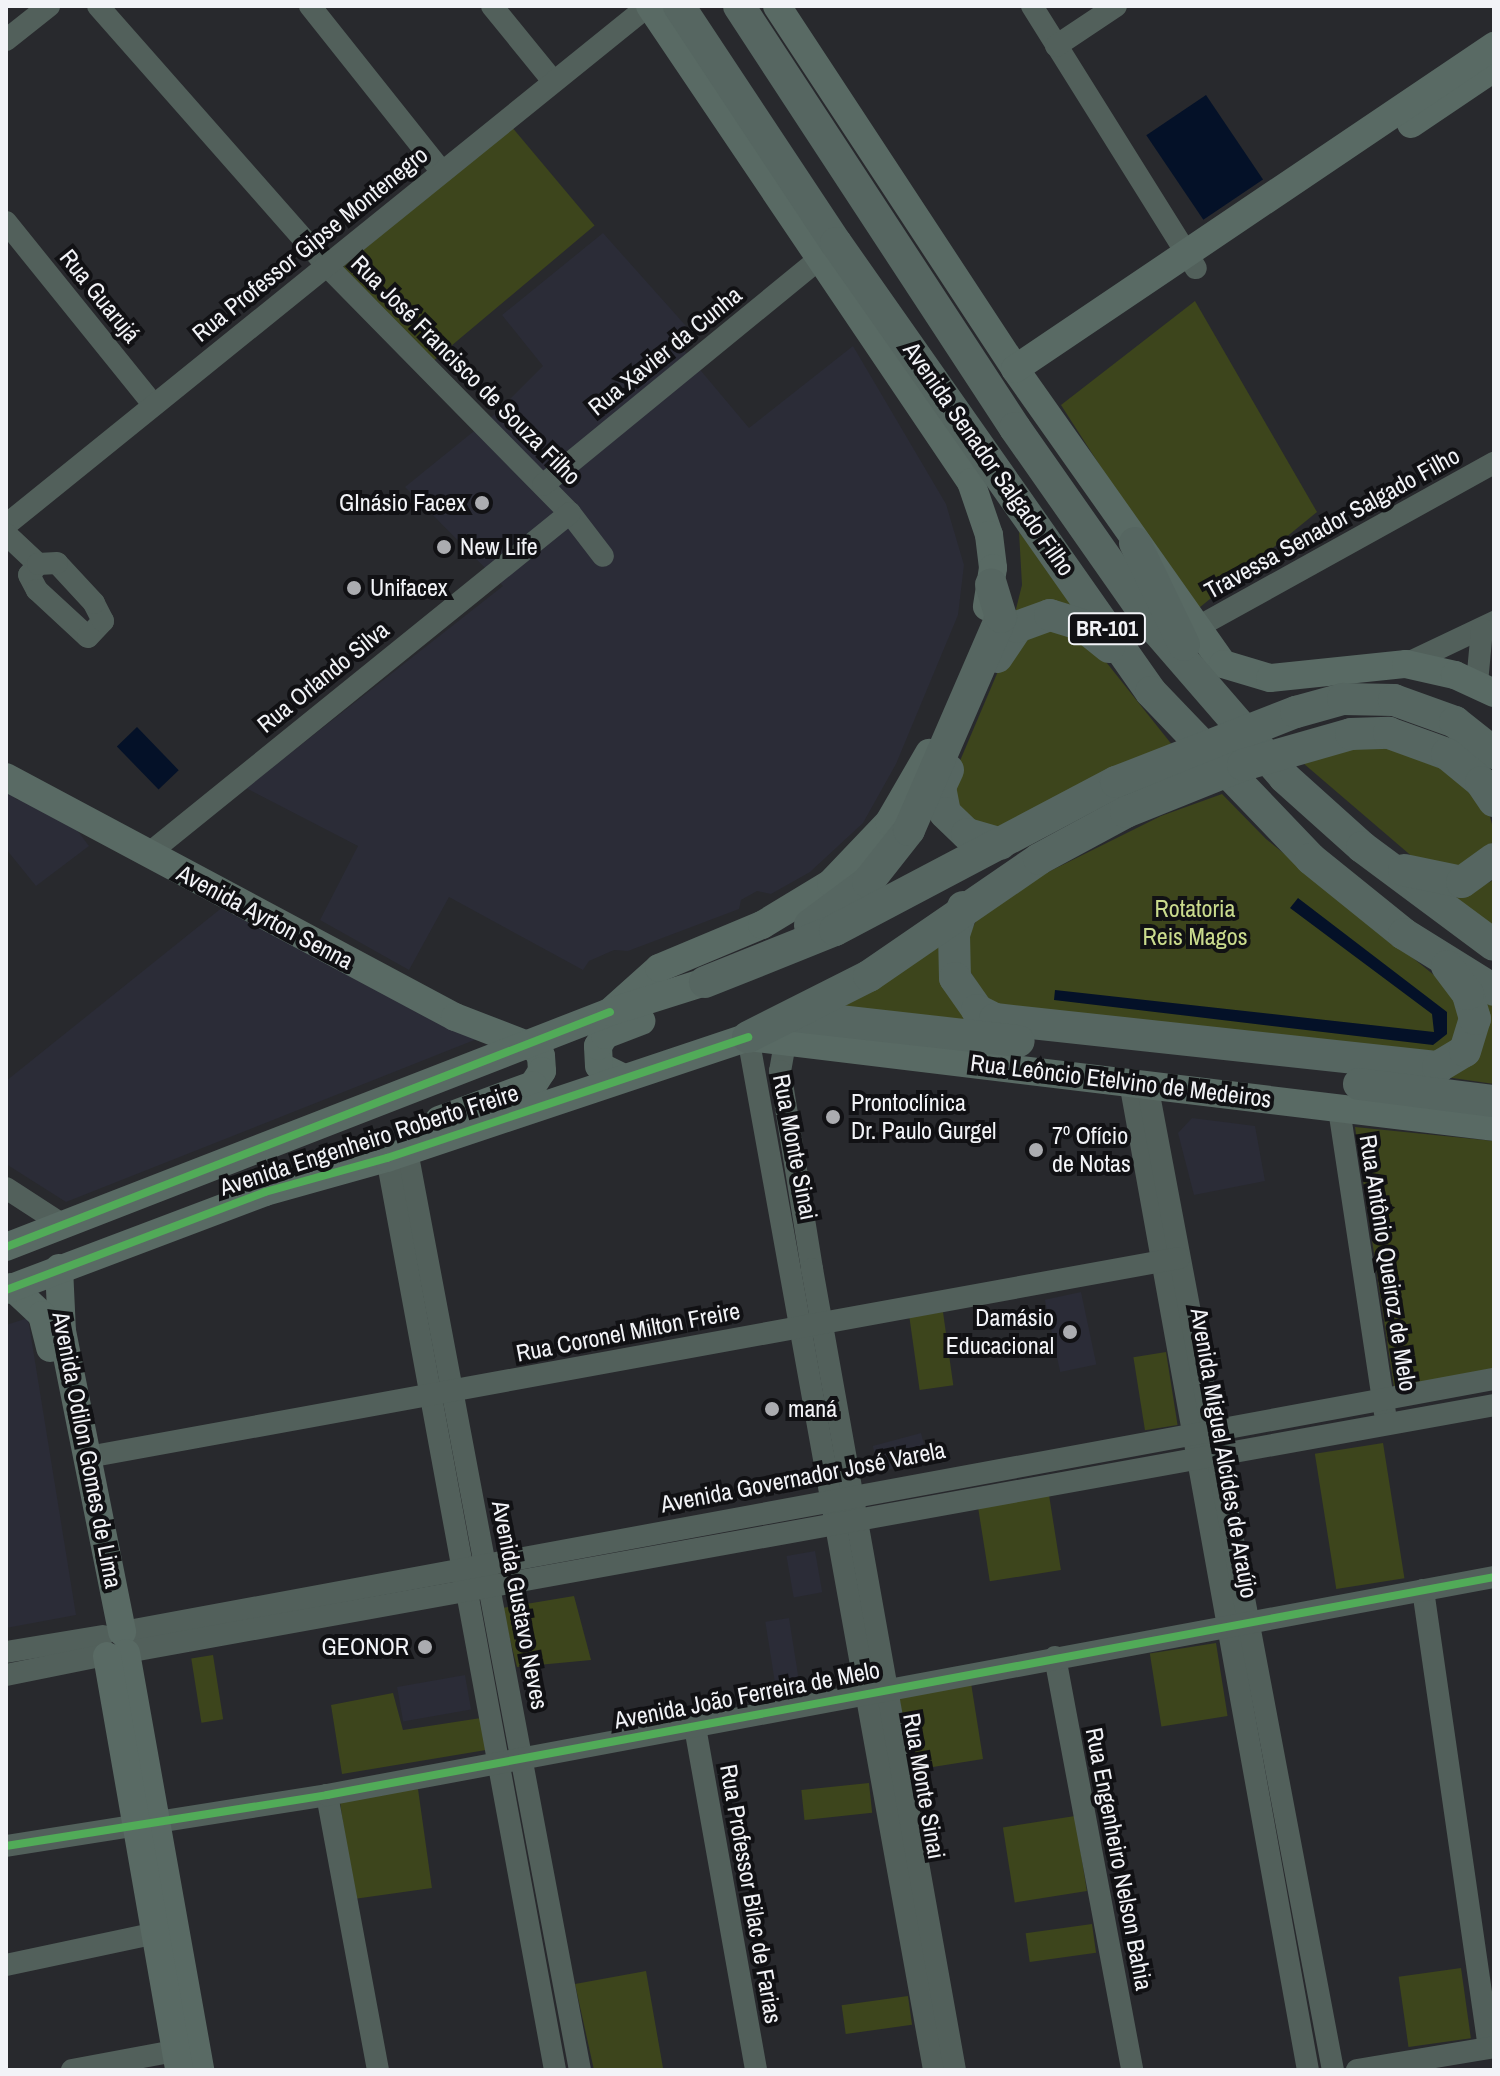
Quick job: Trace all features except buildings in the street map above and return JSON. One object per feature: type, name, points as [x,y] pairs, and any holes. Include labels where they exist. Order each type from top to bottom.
[{"type":"highway","name":"Avenida Senador Salgado Filho","points":[[679,6],[828,250],[1151,692],[1311,859],[1440,958],[1494,990]]},
{"type":"highway","name":"Avenida Senador Salgado Filho","points":[[739,6],[1050,481],[1156,629],[1284,777],[1382,862],[1494,945]]},
{"type":"highway","points":[[772,183],[828,250]]},
{"type":"highway","points":[[1135,543],[1196,674]]},
{"type":"highway","points":[[755,963],[868,882],[909,830],[1001,617],[990,593]]},
{"type":"highway","points":[[1001,844],[954,826],[940,800],[940,787],[994,662],[1017,627],[1050,615],[1068,618],[1096,635],[1151,692]]},
{"type":"highway","points":[[786,1043],[869,976],[963,907],[1121,797],[1219,740],[1343,699],[1394,700],[1455,722],[1494,753]]},
{"type":"highway","points":[[705,982],[835,930],[1001,844],[1121,797],[1351,734],[1389,733],[1447,754],[1481,782],[1494,801]]},
{"type":"highway","points":[[1382,862],[1449,883],[1474,878],[1494,859]]},
{"type":"highway","points":[[963,907],[954,934],[955,978],[970,1004],[995,1019],[1403,1067],[1452,1062],[1473,1034],[1475,1019],[1468,994],[1440,958]]},
{"type":"highway","points":[[748,1037],[786,1043],[1494,1101]]},
{"type":"main road","points":[[649,6],[772,183]]},
{"type":"main road","points":[[777,6],[1021,377],[1223,664],[1261,677],[1406,664],[1486,688]]},
{"type":"main road","points":[[1021,377],[1192,261],[1494,46]]},
{"type":"main road","points":[[1192,261],[1494,68]]},
{"type":"main road","name":"Avenida Senador Salgado Filho","points":[[828,250],[971,482],[989,535],[990,593]]},
{"type":"main road","name":"Avenida Engenheiro Roberto Freire","points":[[610,1012],[659,968],[786,912],[860,857],[920,771],[971,663],[990,593]]},
{"type":"main road","name":"Avenida Ayrton Senna","points":[[6,777],[455,1017],[528,1046]]},
{"type":"main road","points":[[622,1077],[599,1066],[597,1052],[605,1035],[705,995],[755,963]]},
{"type":"main road","name":"Avenida Engenheiro Roberto Freire","points":[[6,1247],[610,1012],[705,982]]},
{"type":"main road","name":"Avenida Engenheiro Roberto Freire","points":[[9,1288],[265,1192],[397,1154],[748,1037]]},
{"type":"main road","name":"Rua Leôncio Etelvino de Medeiros","points":[[786,1043],[1494,1127]]},
{"type":"main road","points":[[265,1192],[306,1169],[533,1085],[543,1063],[528,1046]]},
{"type":"main road","name":"Avenida Odilon Gomes de Lima","points":[[59,1268],[62,1331],[88,1457],[114,1644],[145,1823],[200,2070]]},
{"type":"main road","name":"Avenida Odilon Gomes de Lima","points":[[9,1288],[34,1304],[45,1323],[114,1644]]},
{"type":"main road","name":"Avenida Odilon Gomes de Lima","points":[[145,1823],[152,1934],[177,2060]]},
{"type":"street","points":[[6,40],[49,6]]},
{"type":"street","name":"Rua José Francisco de Souza Filho","points":[[98,6],[201,128],[327,266],[570,513],[603,556]]},
{"type":"street","points":[[310,6],[442,172]]},
{"type":"street","points":[[492,6],[553,81]]},
{"type":"street","name":"Rua Professor Gipse Montenegro","points":[[6,525],[649,6]]},
{"type":"street","points":[[1032,6],[1192,261]]},
{"type":"street","points":[[1056,46],[1116,6]]},
{"type":"street","name":"Rua Guarujá","points":[[6,222],[153,404]]},
{"type":"street","name":"Rua Xavier da Cunha","points":[[543,485],[828,250]]},
{"type":"street","name":"Travessa Senador Salgado Filho","points":[[1196,628],[1494,463]]},
{"type":"street","name":"Rua Orlando Silva","points":[[147,855],[570,513]]},
{"type":"street","points":[[6,534],[38,564]]},
{"type":"street","points":[[1406,664],[1488,626],[1486,688]]},
{"type":"street","name":"Rua Monte Sinai","points":[[748,1037],[810,1322],[875,1690],[934,2070]]},
{"type":"street","points":[[755,1075],[786,1043]]},
{"type":"street","name":"Rua Monte Sinai","points":[[786,1043],[798,1269]]},
{"type":"street","name":"Avenida Miguel Alcídes de Araújo","points":[[1138,1083],[1239,1625],[1308,2070]]},
{"type":"street","name":"Rua Antônio Queiroz de Melo","points":[[1339,1109],[1387,1424]]},
{"type":"street","name":"Avenida Gustavo Neves","points":[[397,1154],[433,1270],[456,1392],[498,1762],[555,2070]]},
{"type":"street","name":"Avenida Gustavo Neves","points":[[397,1154],[411,1276],[434,1396],[475,1577],[523,1758],[580,2070]]},
{"type":"street","points":[[6,1188],[63,1225]]},
{"type":"street","name":"Rua Coronel Milton Freire","points":[[88,1457],[456,1392],[810,1322],[1171,1259]]},
{"type":"street","points":[[411,1276],[433,1270]]},
{"type":"street","name":"Avenida Governador José Varela","points":[[475,1577],[841,1496],[1494,1379]]},
{"type":"street","name":"Avenida Governador José Varela","points":[[6,1675],[114,1644],[475,1577],[845,1520],[1494,1405]]},
{"type":"street","name":"Avenida João Ferreira de Melo","points":[[6,1846],[327,1795],[695,1727],[875,1690],[1494,1577]]},
{"type":"street","points":[[1357,2070],[1491,2047],[1423,1590]]},
{"type":"street","name":"Avenida Miguel Alcídes de Araújo","points":[[1239,1625],[1333,2070]]},
{"type":"street","name":"Avenida Governador José Varela","points":[[6,1652],[114,1644]]},
{"type":"street","name":"Rua Engenheiro Nelson Bahia","points":[[1055,1657],[1132,2070]]},
{"type":"street","name":"Rua Monte Sinai","points":[[875,1690],[955,2070]]},
{"type":"street","name":"Rua Professor Bilac de Farias","points":[[695,1727],[756,2070]]},
{"type":"street","points":[[327,1795],[378,2070]]},
{"type":"street","points":[[6,1965],[152,1934]]},
{"type":"street","points":[[72,2070],[177,2060]]},
{"type":"shaded area","points":[[603,233],[694,335],[681,347],[749,428],[853,346],[946,504],[964,565],[958,615],[896,764],[863,823],[810,872],[771,894],[757,891],[741,900],[739,909],[628,951],[614,950],[589,961],[583,970],[449,897],[409,970],[320,920],[358,846],[246,788],[503,586],[405,487],[495,414],[543,366],[502,315]]},
{"type":"shaded area","points":[[6,787],[17,800],[34,798],[62,810],[89,846],[36,886],[6,849]]},
{"type":"shaded area","points":[[229,902],[482,1037],[66,1202],[6,1164],[6,1081]]},
{"type":"shaded area","points":[[1192,1118],[1255,1126],[1265,1181],[1194,1195],[1178,1133]]},
{"type":"shaded area","name":"Damásio Educacional","points":[[1081,1292],[1096,1364],[1060,1372],[1045,1300]]},
{"type":"shaded area","points":[[28,1318],[76,1615],[6,1628],[6,1325]]},
{"type":"shaded area","points":[[921,1433],[928,1459],[880,1472],[873,1446]]},
{"type":"shaded area","points":[[815,1551],[822,1592],[794,1597],[786,1556]]},
{"type":"shaded area","points":[[789,1618],[800,1690],[777,1694],[765,1622]]},
{"type":"shaded area","points":[[465,1675],[471,1709],[403,1721],[397,1687]]},
{"type":"green space","points":[[511,126],[595,226],[426,367],[342,267]]},
{"type":"green space","points":[[1195,301],[1317,512],[1194,612],[1061,405]]},
{"type":"green space","points":[[1019,532],[1087,618],[1013,621],[1022,585]]},
{"type":"green space","points":[[1034,625],[1083,633],[1173,746],[1003,831],[964,819],[951,782],[1010,643]]},
{"type":"green space","points":[[1381,743],[1434,758],[1488,809],[1494,832],[1490,852],[1467,872],[1415,859],[1303,763],[1342,747]]},
{"type":"green space","name":"Rotatoria Reis Magos","points":[[1222,794],[1266,839],[1445,984],[1468,1025],[1451,1057],[994,1009],[966,965],[969,935],[980,913],[1002,895],[1161,816]]},
{"type":"green space","points":[[1494,880],[1494,928],[1457,905],[1449,886],[1464,894]]},
{"type":"green space","points":[[948,929],[985,1024],[830,1013]]},
{"type":"green space","points":[[1478,992],[1494,1001],[1494,1084],[1439,1076]]},
{"type":"green space","points":[[1355,1127],[1494,1141],[1494,1370],[1394,1387]]},
{"type":"green space","points":[[943,1312],[953,1385],[920,1390],[909,1317]]},
{"type":"green space","points":[[1166,1352],[1178,1425],[1145,1430],[1133,1357]]},
{"type":"green space","points":[[1383,1443],[1404,1578],[1336,1589],[1315,1454]]},
{"type":"green space","points":[[1049,1495],[1061,1570],[990,1581],[978,1506]]},
{"type":"green space","points":[[574,1596],[591,1660],[517,1667],[502,1608]]},
{"type":"green space","points":[[1216,1643],[1228,1716],[1161,1727],[1150,1653]]},
{"type":"green space","points":[[213,1655],[223,1719],[201,1723],[191,1658]]},
{"type":"green space","points":[[971,1683],[983,1759],[911,1770],[899,1694]]},
{"type":"green space","points":[[393,1693],[403,1730],[481,1718],[486,1750],[342,1774],[331,1705]]},
{"type":"green space","points":[[869,1783],[872,1813],[805,1820],[801,1790]]},
{"type":"green space","points":[[418,1789],[432,1888],[354,1899],[340,1800]]},
{"type":"green space","points":[[1075,1816],[1087,1891],[1015,1902],[1003,1827]]},
{"type":"green space","points":[[1092,1924],[1096,1953],[1030,1962],[1026,1933]]},
{"type":"green space","points":[[1461,1968],[1471,2038],[1408,2047],[1399,1977]]},
{"type":"green space","points":[[646,1971],[663,2068],[594,2070],[575,1984]]},
{"type":"green space","points":[[908,1996],[912,2025],[846,2034],[842,2005]]},
{"type":"water","points":[[1206,95],[1263,180],[1203,220],[1146,135]]},
{"type":"water","points":[[137,727],[179,770],[159,790],[117,746]]},
{"type":"water","points":[[1298,898],[1447,1012],[1447,1034],[1433,1045],[1054,1000],[1055,990],[1434,1032],[1432,1014],[1290,908]]},
{"type":"cycle path","points":[[6,1247],[610,1012]]},
{"type":"cycle path","points":[[6,1290],[265,1192],[387,1158],[748,1037]]},
{"type":"cycle path","points":[[6,1846],[327,1795],[1494,1577]]},
{"type":"place","name":"GInásio Facex","points":[[482,503]]},
{"type":"place","name":"New Life","points":[[444,547]]},
{"type":"place","name":"Unifacex","points":[[354,588]]},
{"type":"place","name":"Prontoclínica Dr. Paulo Gurgel","points":[[833,1117]]},
{"type":"place","name":"7º Ofício de Notas","points":[[1036,1150]]},
{"type":"place","name":"Damásio Educacional","points":[[1070,1332]]},
{"type":"place","name":"maná","points":[[772,1409]]},
{"type":"place","name":"GEONOR","points":[[425,1647]]}]
